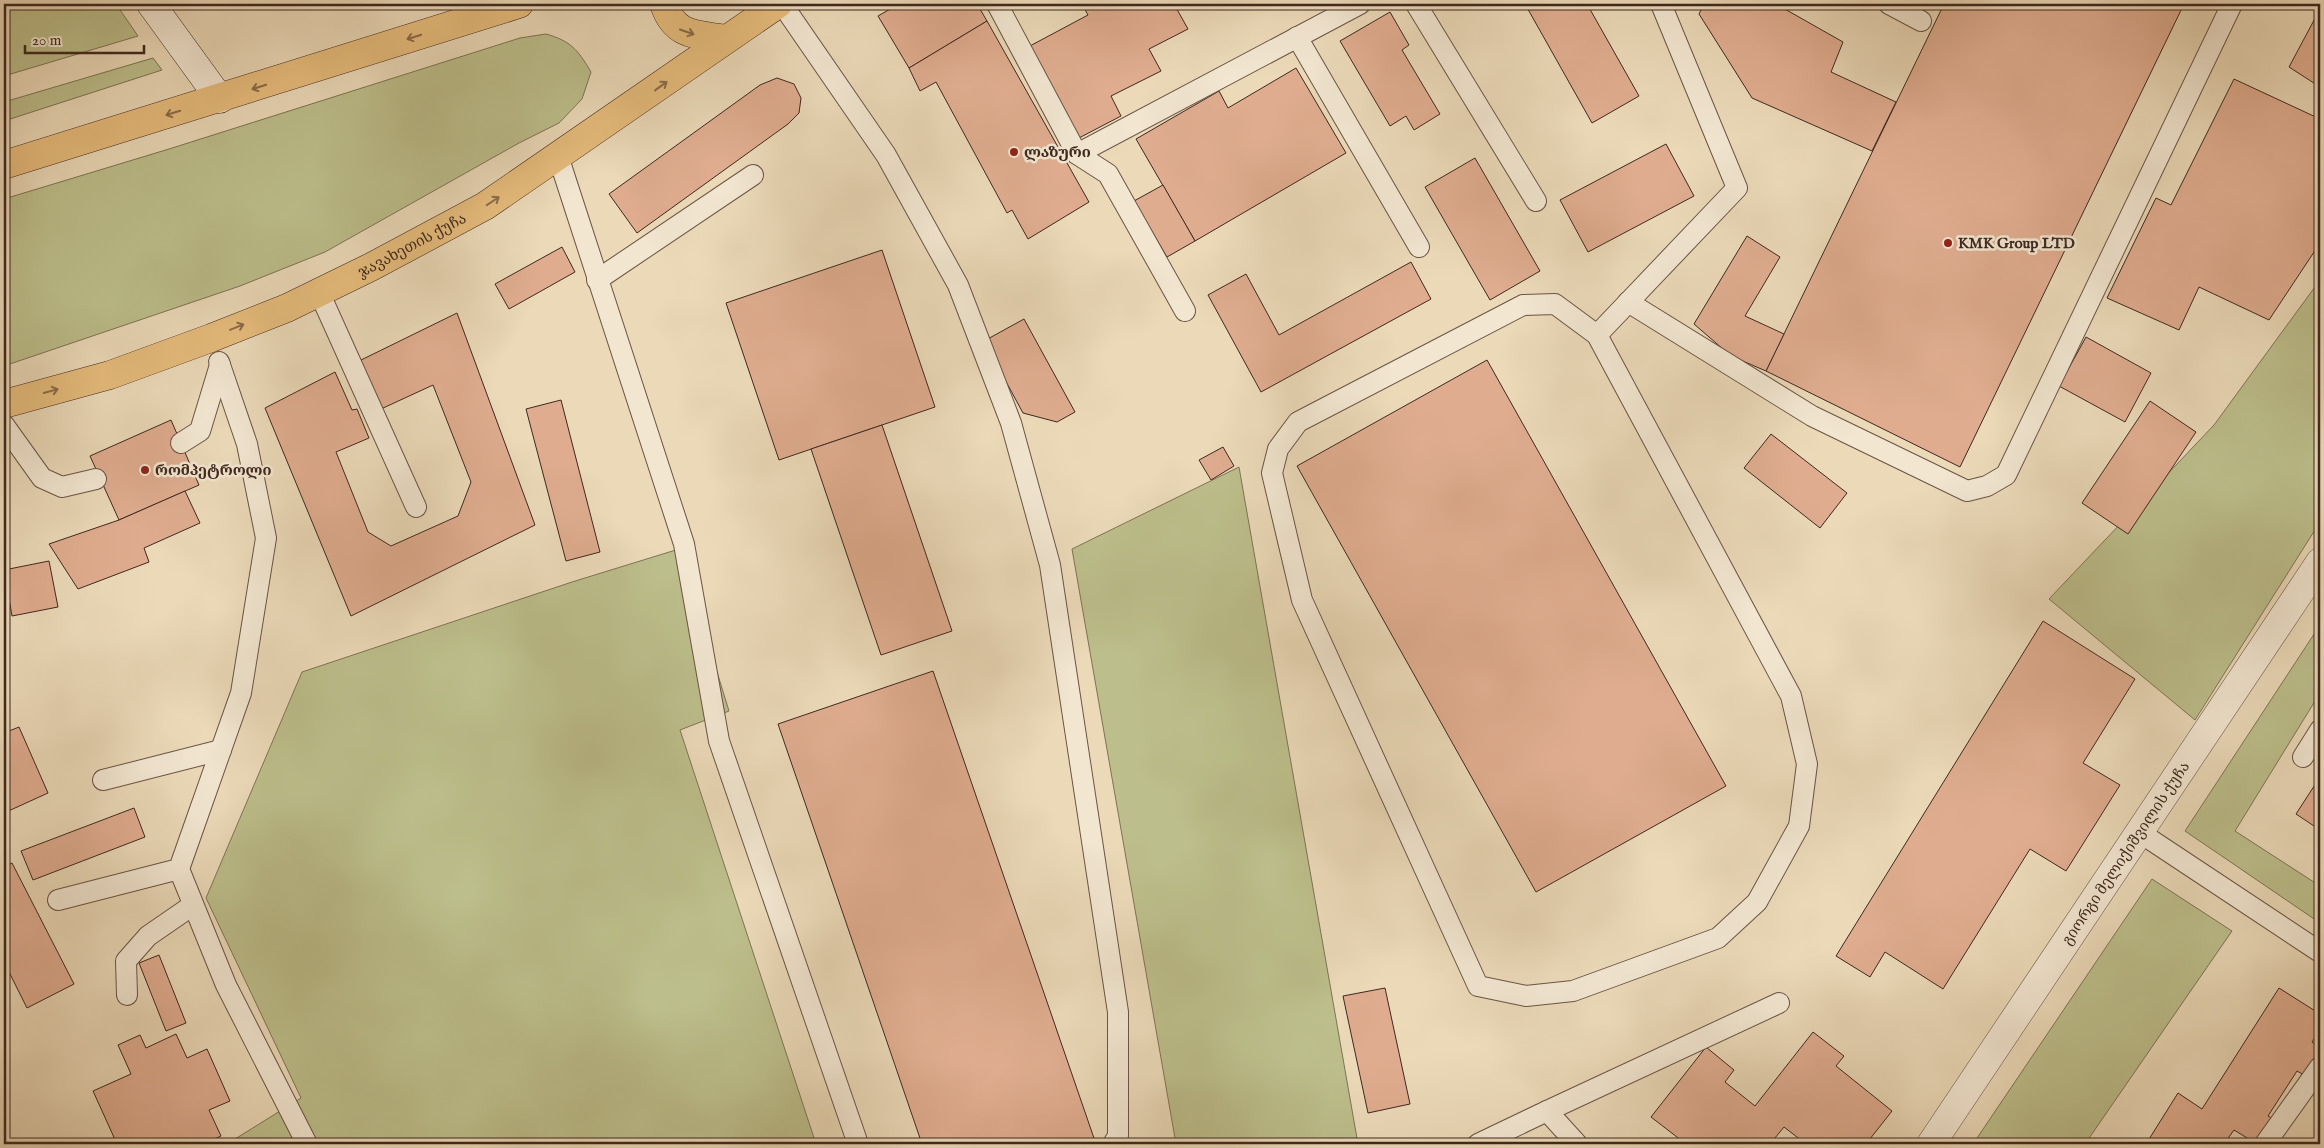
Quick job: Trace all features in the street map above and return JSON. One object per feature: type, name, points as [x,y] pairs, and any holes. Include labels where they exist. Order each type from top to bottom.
[{"type":"main road","points":[[4,165],[220,99],[518,4]]},
{"type":"main road","points":[[664,4],[668,16],[677,28],[689,34],[726,39]]},
{"type":"main road","name":"ჯავახეთის ქუჩა","points":[[4,404],[110,375],[211,338],[319,292],[371,267],[486,206],[778,4]]},
{"type":"street","points":[[151,4],[220,99]]},
{"type":"street","name":"გიორგი მელიქიშვილის ქუჩა","points":[[1932,1144],[2320,562]]},
{"type":"lane","points":[[782,4],[886,155],[958,285],[1010,423],[1050,565],[1118,1012],[1118,1136],[1113,1144]]},
{"type":"lane","points":[[997,4],[1077,154],[1108,174],[1185,311]]},
{"type":"lane","points":[[1077,154],[1360,4]]},
{"type":"lane","points":[[1416,4],[1536,201]]},
{"type":"lane","points":[[1597,335],[1737,188],[1661,4]]},
{"type":"lane","points":[[1889,4],[1920,21]]},
{"type":"lane","points":[[1628,302],[1812,416],[1967,491],[1987,486],[2006,475],[2232,4]]},
{"type":"lane","points":[[1297,37],[1419,247]]},
{"type":"lane","points":[[558,156],[684,544],[719,741],[858,1144]]},
{"type":"lane","points":[[597,280],[753,175]]},
{"type":"lane","points":[[319,292],[416,507]]},
{"type":"lane","points":[[1555,304],[1597,335],[1791,696],[1807,764],[1799,826],[1757,902],[1718,938],[1573,991],[1526,996],[1478,986],[1302,600],[1272,473],[1278,449],[1298,422],[1523,305],[1555,304]]},
{"type":"lane","points":[[211,338],[247,444],[266,538],[241,693],[179,870],[226,985],[307,1144]]},
{"type":"lane","points":[[181,443],[200,432],[220,365]]},
{"type":"lane","points":[[4,425],[42,478],[62,487],[96,479]]},
{"type":"lane","points":[[2304,757],[2320,730]]},
{"type":"lane","points":[[103,780],[220,750]]},
{"type":"lane","points":[[2139,832],[2320,952]]},
{"type":"lane","points":[[58,900],[179,870]]},
{"type":"lane","points":[[127,995],[126,961],[148,936],[193,905]]},
{"type":"lane","points":[[1478,1144],[1779,1002]]},
{"type":"lane","points":[[2264,1144],[2320,1067]]},
{"type":"lane","points":[[1547,1111],[1577,1144]]},
{"type":"green space","points":[[4,4],[116,4],[138,36],[4,76]]},
{"type":"green space","points":[[546,34],[562,40],[573,47],[591,72],[582,99],[559,123],[519,143],[325,252],[240,286],[4,366],[4,199],[520,38]]},
{"type":"green space","points":[[153,58],[162,70],[4,121],[4,102]]},
{"type":"green space","points":[[2320,280],[2320,522],[2195,720],[2049,599],[2214,425]]},
{"type":"green space","points":[[1239,467],[1358,1144],[1176,1144],[1072,549]]},
{"type":"green space","points":[[679,549],[729,711],[680,730],[816,1144],[227,1144],[301,1098],[206,898],[302,672],[572,582]]},
{"type":"green space","points":[[2320,625],[2320,693],[2235,831],[2320,886],[2320,923],[2185,831]]},
{"type":"green space","points":[[2152,879],[2232,931],[2085,1144],[1973,1144]]},
{"type":"building","points":[[899,4],[977,4],[987,21],[909,68],[878,16]]},
{"type":"building","points":[[1082,4],[1174,4],[1188,29],[1149,49],[1161,71],[1111,96],[1121,116],[1077,139],[1028,47],[1088,15]]},
{"type":"building","points":[[1525,4],[1587,4],[1639,96],[1592,123]]},
{"type":"building","points":[[1704,4],[1776,4],[1843,42],[1831,72],[1896,102],[1872,151],[1752,98],[1699,14]]},
{"type":"building","name":"KMK Group LTD","points":[[1944,4],[2184,4],[1960,467],[1766,371]]},
{"type":"building","points":[[2320,9],[2320,87],[2289,67]]},
{"type":"building","points":[[1390,12],[1409,45],[1402,50],[1440,114],[1414,130],[1406,116],[1390,126],[1340,41]]},
{"type":"building","points":[[987,21],[1089,202],[1028,239],[1012,210],[1007,213],[936,82],[920,91],[909,68]]},
{"type":"building","points":[[1296,68],[1346,153],[1195,241],[1136,139],[1219,91],[1228,108]]},
{"type":"building","points":[[777,78],[794,84],[801,98],[799,113],[788,124],[637,233],[609,194],[760,85]]},
{"type":"building","points":[[2234,79],[2320,119],[2320,243],[2269,320],[2199,287],[2179,330],[2107,298],[2156,198],[2171,205]]},
{"type":"building","points":[[1666,144],[1694,196],[1588,252],[1560,200]]},
{"type":"building","points":[[1475,158],[1540,271],[1490,300],[1425,187]]},
{"type":"building","points":[[1163,185],[1195,241],[1167,257],[1134,201]]},
{"type":"building","points":[[1747,236],[1780,257],[1745,316],[1784,334],[1766,371],[1731,356],[1694,324]]},
{"type":"building","points":[[562,247],[575,272],[509,309],[495,284]]},
{"type":"building","points":[[882,250],[935,407],[779,460],[726,303]]},
{"type":"building","points":[[1411,262],[1431,299],[1261,392],[1208,295],[1246,274],[1279,335]]},
{"type":"building","points":[[457,313],[535,525],[351,616],[265,408],[335,372],[352,410],[357,409],[369,438],[336,452],[368,532],[391,546],[458,516],[471,482],[433,385],[381,409],[359,361]]},
{"type":"building","points":[[1024,319],[1075,412],[1057,422],[1023,413],[984,341]]},
{"type":"building","points":[[2086,337],[2151,373],[2125,422],[2059,386]]},
{"type":"building","points":[[1487,360],[1726,786],[1536,892],[1297,466]]},
{"type":"building","points":[[561,400],[600,552],[566,561],[526,409]]},
{"type":"building","points":[[2150,401],[2196,432],[2128,534],[2082,503]]},
{"type":"building","name":"რომპეტროლი","points":[[171,420],[199,485],[119,520],[90,456]]},
{"type":"building","points":[[882,425],[952,631],[881,655],[811,449]]},
{"type":"building","points":[[1771,434],[1847,493],[1820,528],[1744,468]]},
{"type":"building","points":[[1223,447],[1234,466],[1211,480],[1199,460]]},
{"type":"building","points":[[185,491],[200,523],[144,548],[149,562],[78,589],[49,544],[119,520]]},
{"type":"building","points":[[49,561],[58,607],[12,616],[4,570]]},
{"type":"building","points":[[2043,621],[2135,679],[2083,763],[2120,785],[2066,871],[2030,849],[1943,989],[1885,952],[1870,977],[1836,956]]},
{"type":"building","points":[[933,671],[1096,1144],[922,1144],[778,724]]},
{"type":"building","points":[[19,727],[48,793],[4,813],[4,733]]},
{"type":"building","points":[[2320,777],[2320,830],[2296,814]]},
{"type":"building","points":[[134,808],[145,837],[33,880],[21,851]]},
{"type":"building","points":[[12,863],[74,984],[27,1008],[4,962],[4,867]]},
{"type":"building","points":[[159,955],[186,1023],[166,1031],[139,963]]},
{"type":"building","points":[[4,984],[10,995],[4,999]]},
{"type":"building","points":[[1385,988],[1410,1104],[1368,1113],[1343,996]]},
{"type":"building","points":[[2279,988],[2320,1014],[2320,1030],[2312,1042],[2320,1048],[2304,1075],[2297,1071],[2268,1116],[2275,1120],[2257,1144],[2234,1130],[2224,1144],[2146,1144],[2178,1093],[2202,1109]]},
{"type":"building","points":[[1813,1032],[1844,1056],[1836,1066],[1892,1111],[1866,1144],[1806,1144],[1784,1127],[1770,1144],[1686,1144],[1651,1117],[1706,1047],[1734,1070],[1725,1082],[1755,1106]]},
{"type":"building","points":[[176,1034],[187,1058],[207,1049],[230,1101],[209,1110],[221,1136],[204,1144],[117,1144],[93,1091],[131,1074],[118,1045],[140,1035],[146,1048]]},
{"type":"place","name":"ლაზური","points":[[1014,152]]},
{"type":"place","name":"KMK Group LTD","points":[[1948,243]]},
{"type":"place","name":"რომპეტროლი","points":[[145,470]]}]
